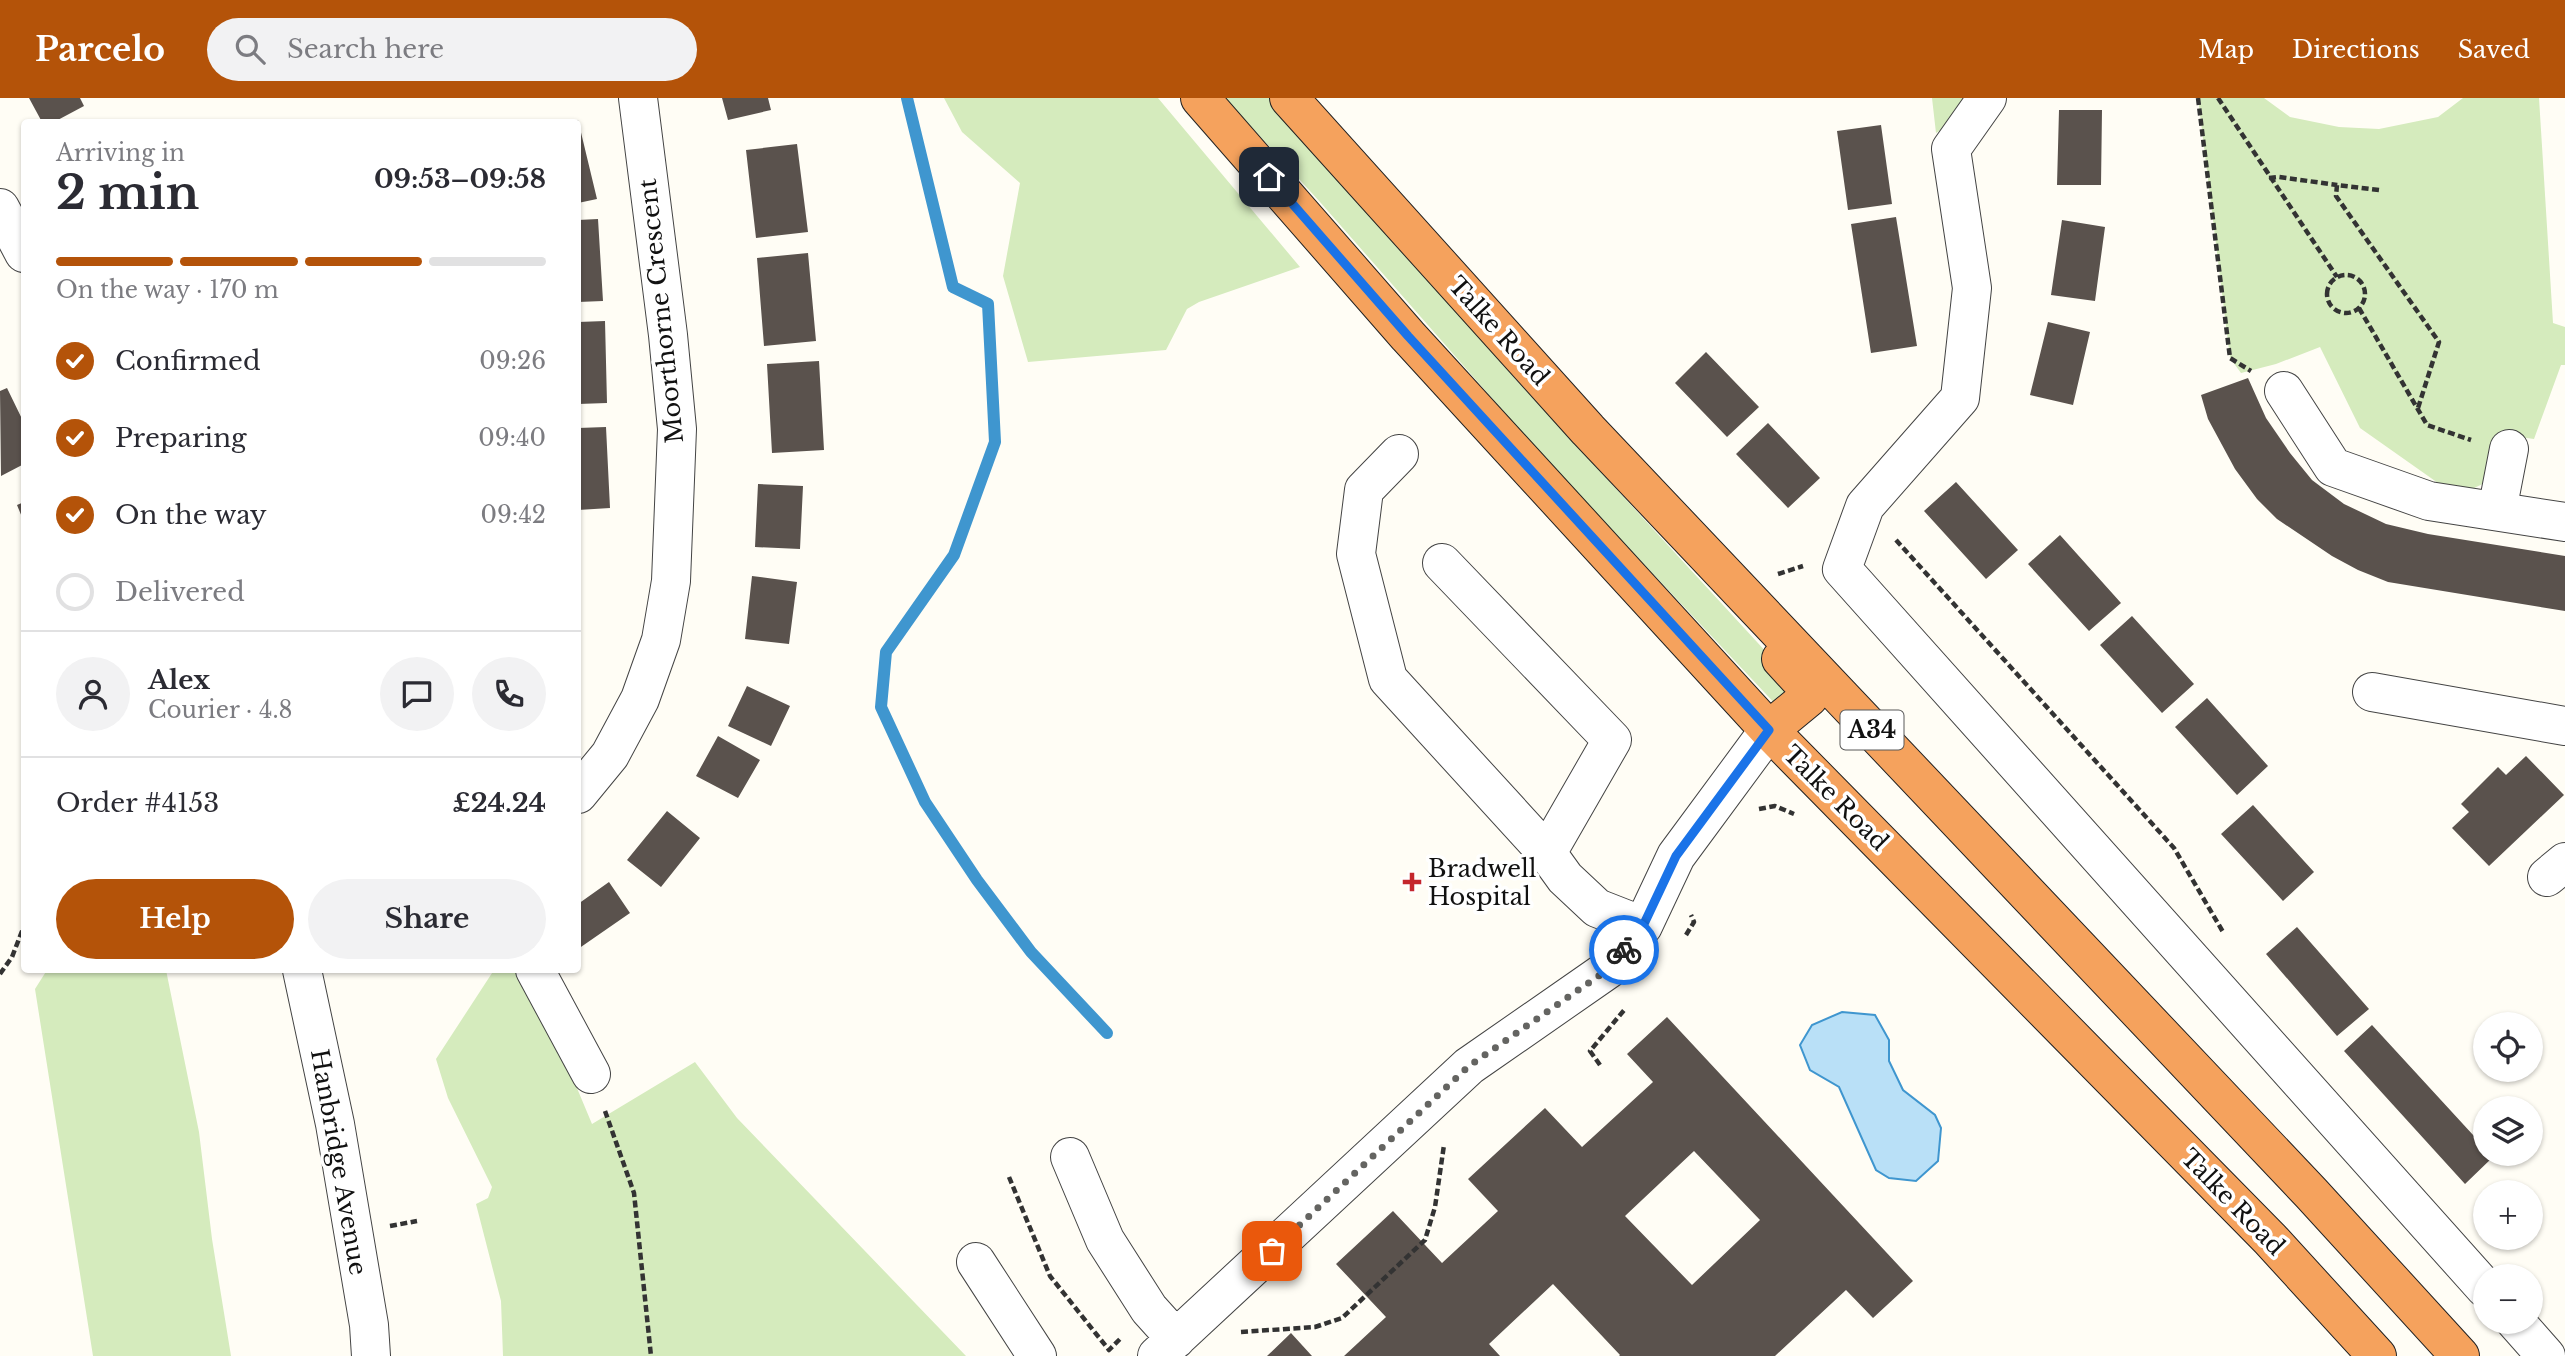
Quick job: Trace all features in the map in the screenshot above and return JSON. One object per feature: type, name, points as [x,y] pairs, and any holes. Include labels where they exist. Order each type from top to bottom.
[{"type":"highway","name":"Talke Road","points":[[1200,98],[1408,336],[1769,730],[2270,1239],[2377,1356]]},
{"type":"highway","name":"Talke Road","points":[[1289,98],[1588,430],[2311,1193],[2460,1356]]},
{"type":"highway","points":[[1588,430],[1807,689],[1807,700],[1769,730]]},
{"type":"street","name":"Moorthorne Crescent","points":[[581,790],[610,755],[640,699],[662,640],[671,581],[677,429],[638,98]]},
{"type":"street","points":[[1987,98],[1951,149],[1972,288],[1960,398],[1865,506],[1842,569],[2473,1275]]},
{"type":"street","points":[[0,208],[21,247]]},
{"type":"street","points":[[2284,391],[2333,467],[2429,500],[2565,522]]},
{"type":"street","points":[[2497,511],[2509,449]]},
{"type":"street","points":[[1399,454],[1364,490],[1356,554],[1388,679],[1547,853],[1565,878],[1597,908],[1643,926]]},
{"type":"street","points":[[1442,564],[1612,740],[1547,853]]},
{"type":"street","points":[[2372,692],[2565,726]]},
{"type":"street","points":[[1070,1157],[1105,1240],[1149,1309],[1167,1348],[1469,1066],[1610,968],[1643,926],[1676,856],[1769,730]]},
{"type":"street","name":"Hanbridge Avenue","points":[[303,973],[335,1124],[369,1325],[371,1356]]},
{"type":"street","points":[[537,973],[591,1073]]},
{"type":"street","points":[[976,1262],[1037,1356]]},
{"type":"street","points":[[2527,1334],[2546,1356]]},
{"type":"path","points":[[2198,98],[2230,358],[2284,391]]},
{"type":"path","points":[[2218,98],[2337,277]]},
{"type":"path","points":[[2269,178],[2280,177],[2379,190]]},
{"type":"path","points":[[2337,185],[2336,196],[2439,342],[2418,408]]},
{"type":"path","points":[[2348,275],[2360,280],[2364,286],[2365,297],[2359,308],[2347,314],[2330,305],[2327,293],[2337,277],[2348,275]]},
{"type":"path","points":[[2359,308],[2427,425],[2509,449]]},
{"type":"path","points":[[1865,506],[2174,848],[2236,954],[2213,985]]},
{"type":"path","points":[[1752,810],[1775,806],[1794,814],[1803,824]]},
{"type":"path","points":[[1680,944],[1694,922],[1690,909]]},
{"type":"path","points":[[0,974],[12,957],[21,934]]},
{"type":"path","points":[[1600,1065],[1590,1051],[1631,1001]]},
{"type":"path","points":[[591,1073],[634,1193],[650,1356]]},
{"type":"path","points":[[381,1227],[417,1221]]},
{"type":"green space","points":[[944,98],[1158,98],[1300,267],[1199,302],[1187,309],[1166,350],[1028,362],[1003,276],[1020,183],[962,132]]},
{"type":"green space","points":[[1225,98],[1274,98],[1359,193],[1517,381],[1802,691],[1781,710],[1548,462]]},
{"type":"green space","points":[[1932,98],[1967,98],[1966,115],[1936,133]]},
{"type":"green space","points":[[2198,98],[2264,98],[2290,117],[2339,127],[2379,129],[2438,117],[2463,98],[2539,98],[2553,323],[2565,327],[2565,365],[2561,365],[2534,439],[2499,434],[2491,480],[2472,489],[2438,483],[2360,428],[2320,347],[2276,364],[2241,373],[2230,358]]},
{"type":"green space","points":[[45,973],[167,973],[199,1132],[212,1239],[231,1356],[93,1356],[35,989]]},
{"type":"green space","points":[[492,973],[521,973],[569,1069],[592,1124],[695,1062],[737,1118],[966,1356],[503,1356],[501,1301],[476,1204],[488,1198],[492,1187],[448,1098],[436,1059]]},
{"type":"water","points":[[1842,1012],[1875,1015],[1889,1040],[1889,1061],[1903,1090],[1935,1115],[1941,1128],[1938,1161],[1916,1181],[1889,1178],[1876,1170],[1839,1087],[1810,1070],[1800,1045],[1812,1025]]},
{"type":"building","points":[[29,98],[80,98],[84,106],[60,119],[40,119]]},
{"type":"building","points":[[722,98],[768,98],[771,110],[728,120]]},
{"type":"building","points":[[2059,110],[2102,110],[2101,185],[2057,185]]},
{"type":"building","points":[[1881,125],[1892,204],[1848,210],[1837,131]]},
{"type":"building","points":[[581,132],[597,199],[581,202]]},
{"type":"building","points":[[797,144],[808,232],[756,238],[746,150]]},
{"type":"building","points":[[1896,217],[1917,346],[1871,353],[1851,224]]},
{"type":"building","points":[[598,219],[603,301],[581,302],[581,220]]},
{"type":"building","points":[[2062,220],[2105,227],[2095,301],[2051,295]]},
{"type":"building","points":[[808,253],[816,341],[764,346],[757,258]]},
{"type":"building","points":[[605,321],[607,403],[581,404],[581,322]]},
{"type":"building","points":[[2048,322],[2090,332],[2073,405],[2030,395]]},
{"type":"building","points":[[1706,352],[1759,407],[1727,437],[1675,383]]},
{"type":"building","points":[[819,361],[824,450],[772,453],[767,364]]},
{"type":"building","points":[[2248,378],[2266,418],[2290,453],[2312,480],[2344,504],[2386,524],[2428,534],[2565,556],[2565,611],[2388,582],[2332,556],[2277,519],[2257,499],[2235,469],[2208,419],[2201,395]]},
{"type":"building","points":[[7,388],[21,417],[21,466],[1,476],[0,391]]},
{"type":"building","points":[[1768,423],[1820,478],[1788,508],[1736,454]]},
{"type":"building","points":[[606,427],[610,508],[581,510],[581,428]]},
{"type":"building","points":[[1956,482],[2018,550],[1986,579],[1924,511]]},
{"type":"building","points":[[758,484],[803,486],[800,549],[755,547]]},
{"type":"building","points":[[2060,535],[2121,603],[2089,631],[2028,564]]},
{"type":"building","points":[[752,576],[797,582],[789,644],[745,639]]},
{"type":"building","points":[[2132,616],[2194,684],[2162,713],[2100,645]]},
{"type":"building","points":[[747,686],[790,706],[771,746],[728,726]]},
{"type":"building","points":[[2207,698],[2268,766],[2237,795],[2175,727]]},
{"type":"building","points":[[718,736],[760,760],[738,798],[696,776]]},
{"type":"building","points":[[2526,756],[2564,795],[2489,866],[2452,828],[2469,812],[2461,804],[2498,767],[2506,775]]},
{"type":"building","points":[[2253,805],[2314,872],[2283,901],[2221,834]]},
{"type":"building","points":[[667,811],[700,838],[661,887],[627,860]]},
{"type":"building","points":[[609,882],[630,913],[581,947],[581,902]]},
{"type":"building","points":[[2297,927],[2369,1009],[2337,1036],[2266,954]]},
{"type":"building","points":[[1667,1017],[1913,1281],[1873,1318],[1846,1290],[1775,1356],[1619,1356],[1553,1284],[1489,1344],[1500,1356],[1344,1356],[1386,1317],[1336,1264],[1393,1211],[1442,1263],[1498,1211],[1468,1179],[1545,1108],[1582,1147],[1653,1082],[1627,1054]],"holes":[[[1694,1151],[1760,1220],[1692,1285],[1625,1216]]]},
{"type":"building","points":[[2372,1025],[2473,1135],[2473,1166],[2484,1166],[2465,1184],[2344,1051]]},
{"type":"building","points":[[1291,1333],[1312,1356],[1267,1356]]},
{"type":"waterway","points":[[907,98],[953,287],[988,304],[995,442],[954,555],[886,652],[881,707],[925,802],[977,880],[1031,952],[1107,1033]]},
{"type":"way so far","points":[[1272,1251],[1469,1066],[1610,968],[1624,950]]},
{"type":"place","name":"Bradwell Hospital","points":[[1412,882]]},
{"type":"route","points":[[1269,177],[1408,336],[1769,730],[1676,856],[1643,926],[1624,950]]}]
